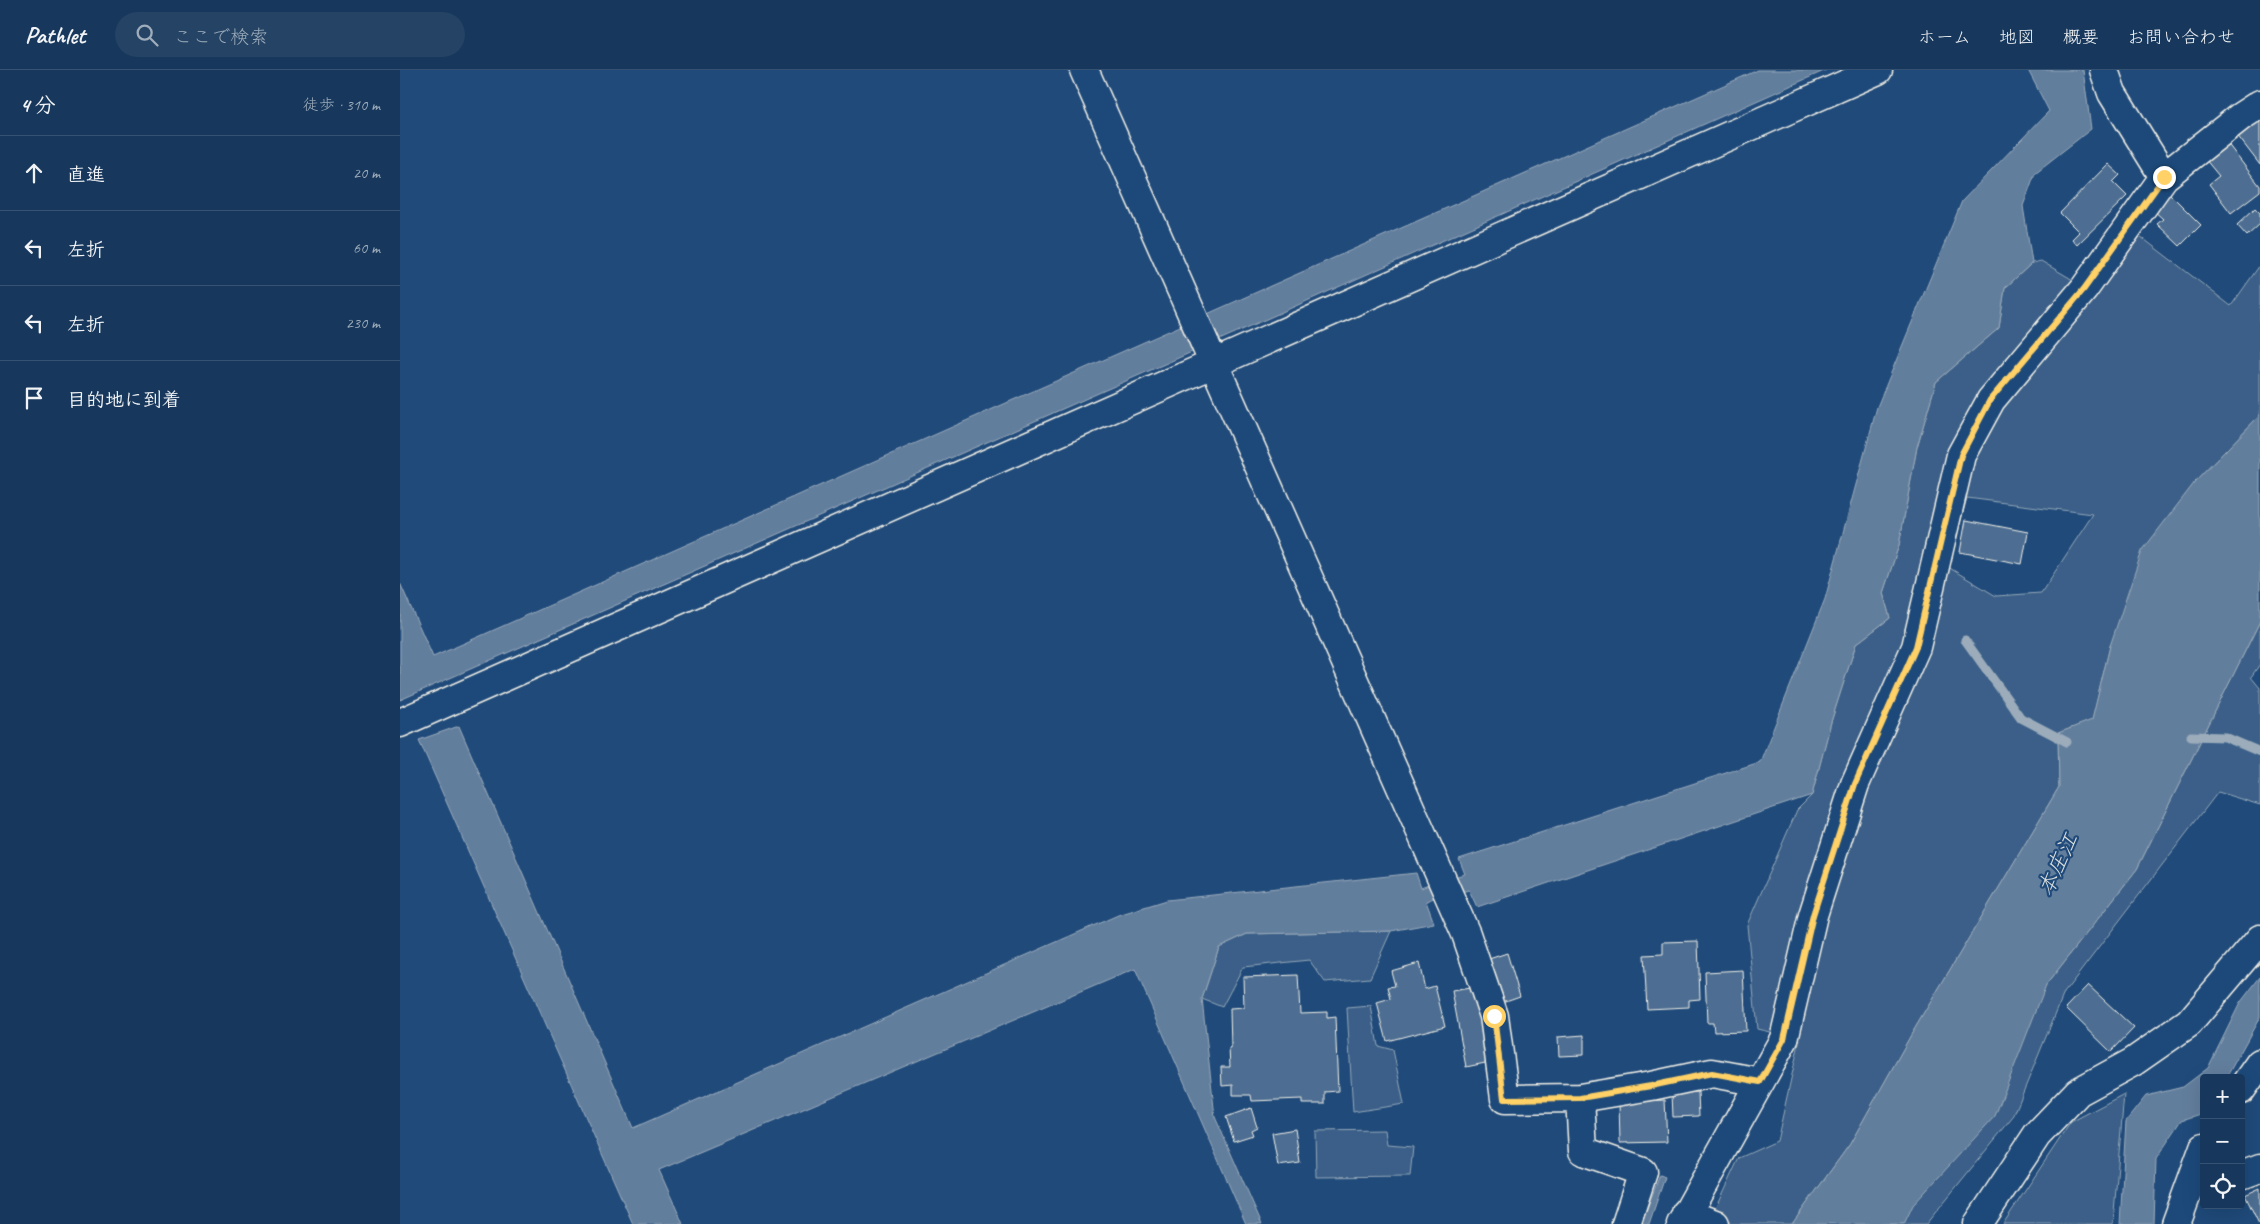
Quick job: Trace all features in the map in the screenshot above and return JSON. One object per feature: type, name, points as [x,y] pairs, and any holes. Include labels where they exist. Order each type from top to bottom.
[{"type":"street","points":[[1084,70],[1466,934],[1494,1016],[1504,1099],[1580,1098],[1712,1073],[1760,1082]]},
{"type":"street","points":[[400,723],[1212,357],[1878,70]]},
{"type":"street","points":[[2104,70],[2112,93],[2164,177]]},
{"type":"street","points":[[1715,1224],[1683,1218],[1784,1039],[1813,915],[1855,784],[1916,647],[1961,455],[1990,400],[2084,289],[2164,177],[2240,117],[2260,104]]},
{"type":"street","points":[[1978,1224],[2037,1135],[2078,1092],[2133,1062],[2189,1023],[2260,939]]},
{"type":"street","points":[[2245,1084],[2260,1063]]},
{"type":"street","points":[[1580,1098],[1583,1151],[1643,1172],[1626,1224]]},
{"type":"street","points":[[2176,1224],[2196,1187],[2201,1164]]},
{"type":"street","points":[[2245,1174],[2260,1168]]},
{"type":"shaded area","points":[[2136,233],[2231,306],[2260,265],[2260,415],[2195,482],[2110,646],[2092,721],[2058,733],[2059,787],[1911,1035],[1850,1144],[1792,1224],[1708,1224],[1739,1158],[1777,1141],[1800,1039],[1757,1029],[1747,925],[1797,810],[1812,795],[1831,722],[1856,644],[1890,618],[1883,593],[1899,545],[1917,447],[1936,382],[1999,328],[2005,288],[2032,263],[2041,261],[2095,293]],"holes":[[[1967,498],[2093,514],[2041,593],[1996,596],[1948,567]]]},
{"type":"shaded area","points":[[2260,621],[2260,664],[2251,677],[2260,688],[2260,805],[2218,792],[2064,993],[2013,1117],[1926,1224],[1882,1224],[2046,985],[2137,869]]},
{"type":"shaded area","points":[[1391,931],[1370,978],[1325,982],[1309,960],[1243,967],[1222,1007],[1202,999],[1219,947],[1247,934]]},
{"type":"shaded area","points":[[1371,1006],[1378,1046],[1393,1050],[1404,1104],[1353,1112],[1347,1008]]},
{"type":"shaded area","points":[[2124,1094],[2113,1224],[2003,1224],[2071,1122]]},
{"type":"shaded area","points":[[1385,1130],[1387,1145],[1413,1147],[1410,1176],[1316,1177],[1315,1131]]},
{"type":"water","points":[[1758,70],[1826,70],[1226,337],[400,700],[400,583],[433,657]]},
{"type":"water","points":[[2028,70],[2083,70],[2091,129],[2035,173],[2023,206],[2032,263],[2005,288],[1999,328],[1936,382],[1917,447],[1899,545],[1883,593],[1890,618],[1856,644],[1831,722],[1812,795],[1477,907],[1469,890],[1457,893],[1453,877],[1465,874],[1459,859],[1760,762],[1825,599],[1877,407],[1962,201],[2049,111]]},
{"type":"water","name":"本庄江","points":[[2260,415],[2260,621],[2137,869],[2046,985],[1995,1116],[1913,1205],[1904,1224],[1792,1224],[1850,1144],[1911,1035],[2059,787],[2058,733],[2092,720],[2110,646],[2142,551],[2195,482]]},
{"type":"water","points":[[459,726],[633,1128],[1118,915],[1167,900],[1416,873],[1421,888],[1431,884],[1436,897],[1426,901],[1434,923],[1391,931],[1247,934],[1219,947],[1202,999],[1215,1117],[1262,1224],[1246,1224],[1135,969],[659,1170],[683,1224],[633,1224],[419,740]]},
{"type":"water","points":[[2260,977],[2260,1017],[2228,1074],[2200,1074],[2208,1068],[2240,1003]]},
{"type":"water","points":[[2200,1074],[2200,1114],[2182,1120],[2156,1159],[2154,1224],[2120,1224],[2126,1121],[2146,1096],[2183,1087]]},
{"type":"water","points":[[1660,1175],[1665,1177],[1649,1224],[1641,1224]]},
{"type":"building","points":[[2260,118],[2260,165],[2237,135]]},
{"type":"building","points":[[2227,143],[2260,186],[2260,191],[2231,213],[2209,184],[2219,176],[2205,159]]},
{"type":"building","points":[[2108,164],[2120,175],[2113,182],[2127,196],[2077,245],[2072,239],[2079,232],[2060,213]]},
{"type":"building","points":[[2170,194],[2201,225],[2180,246],[2157,224],[2163,219],[2153,210]]},
{"type":"building","points":[[2255,208],[2260,213],[2260,224],[2247,236],[2237,225]]},
{"type":"building","points":[[1966,520],[2028,532],[2022,564],[1960,552]]},
{"type":"building","points":[[1698,941],[1700,999],[1689,1000],[1689,1007],[1647,1009],[1644,955],[1663,954],[1663,942]]},
{"type":"building","points":[[1507,953],[1520,996],[1500,1003],[1486,960]]},
{"type":"building","points":[[1419,963],[1425,989],[1435,986],[1445,1026],[1387,1041],[1377,1003],[1391,999],[1388,987],[1395,986],[1391,971]]},
{"type":"building","points":[[1743,970],[1746,1031],[1714,1032],[1713,1023],[1707,1023],[1705,972]]},
{"type":"building","points":[[1298,975],[1300,1013],[1327,1012],[1327,1018],[1335,1017],[1338,1091],[1325,1092],[1325,1104],[1302,1104],[1302,1099],[1252,1101],[1251,1095],[1233,1095],[1233,1085],[1222,1086],[1221,1067],[1230,1067],[1230,1009],[1244,1008],[1243,977]]},
{"type":"building","points":[[2088,985],[2134,1028],[2111,1052],[2066,1008]]},
{"type":"building","points":[[1476,987],[1490,1062],[1466,1067],[1452,991]]},
{"type":"building","points":[[1584,1035],[1584,1055],[1559,1056],[1558,1037]]},
{"type":"building","points":[[1698,1092],[1699,1116],[1673,1117],[1672,1093]]},
{"type":"building","points":[[1665,1100],[1667,1142],[1620,1143],[1619,1102]]},
{"type":"building","points":[[1251,1108],[1257,1127],[1251,1130],[1253,1135],[1234,1141],[1226,1117]]},
{"type":"building","points":[[1295,1129],[1300,1163],[1278,1166],[1272,1133]]},
{"type":"building","points":[[2260,1188],[2260,1224],[2259,1224],[2245,1195]]},
{"type":"waterway","points":[[1965,640],[2021,718],[2067,742]]},
{"type":"waterway","points":[[2191,736],[2225,737],[2260,752]]},
{"type":"route","points":[[1494,1016],[1504,1099],[1580,1098],[1712,1073],[1760,1082],[1784,1039],[1813,915],[1855,784],[1916,647],[1961,455],[1990,400],[2084,289],[2164,177]]}]
